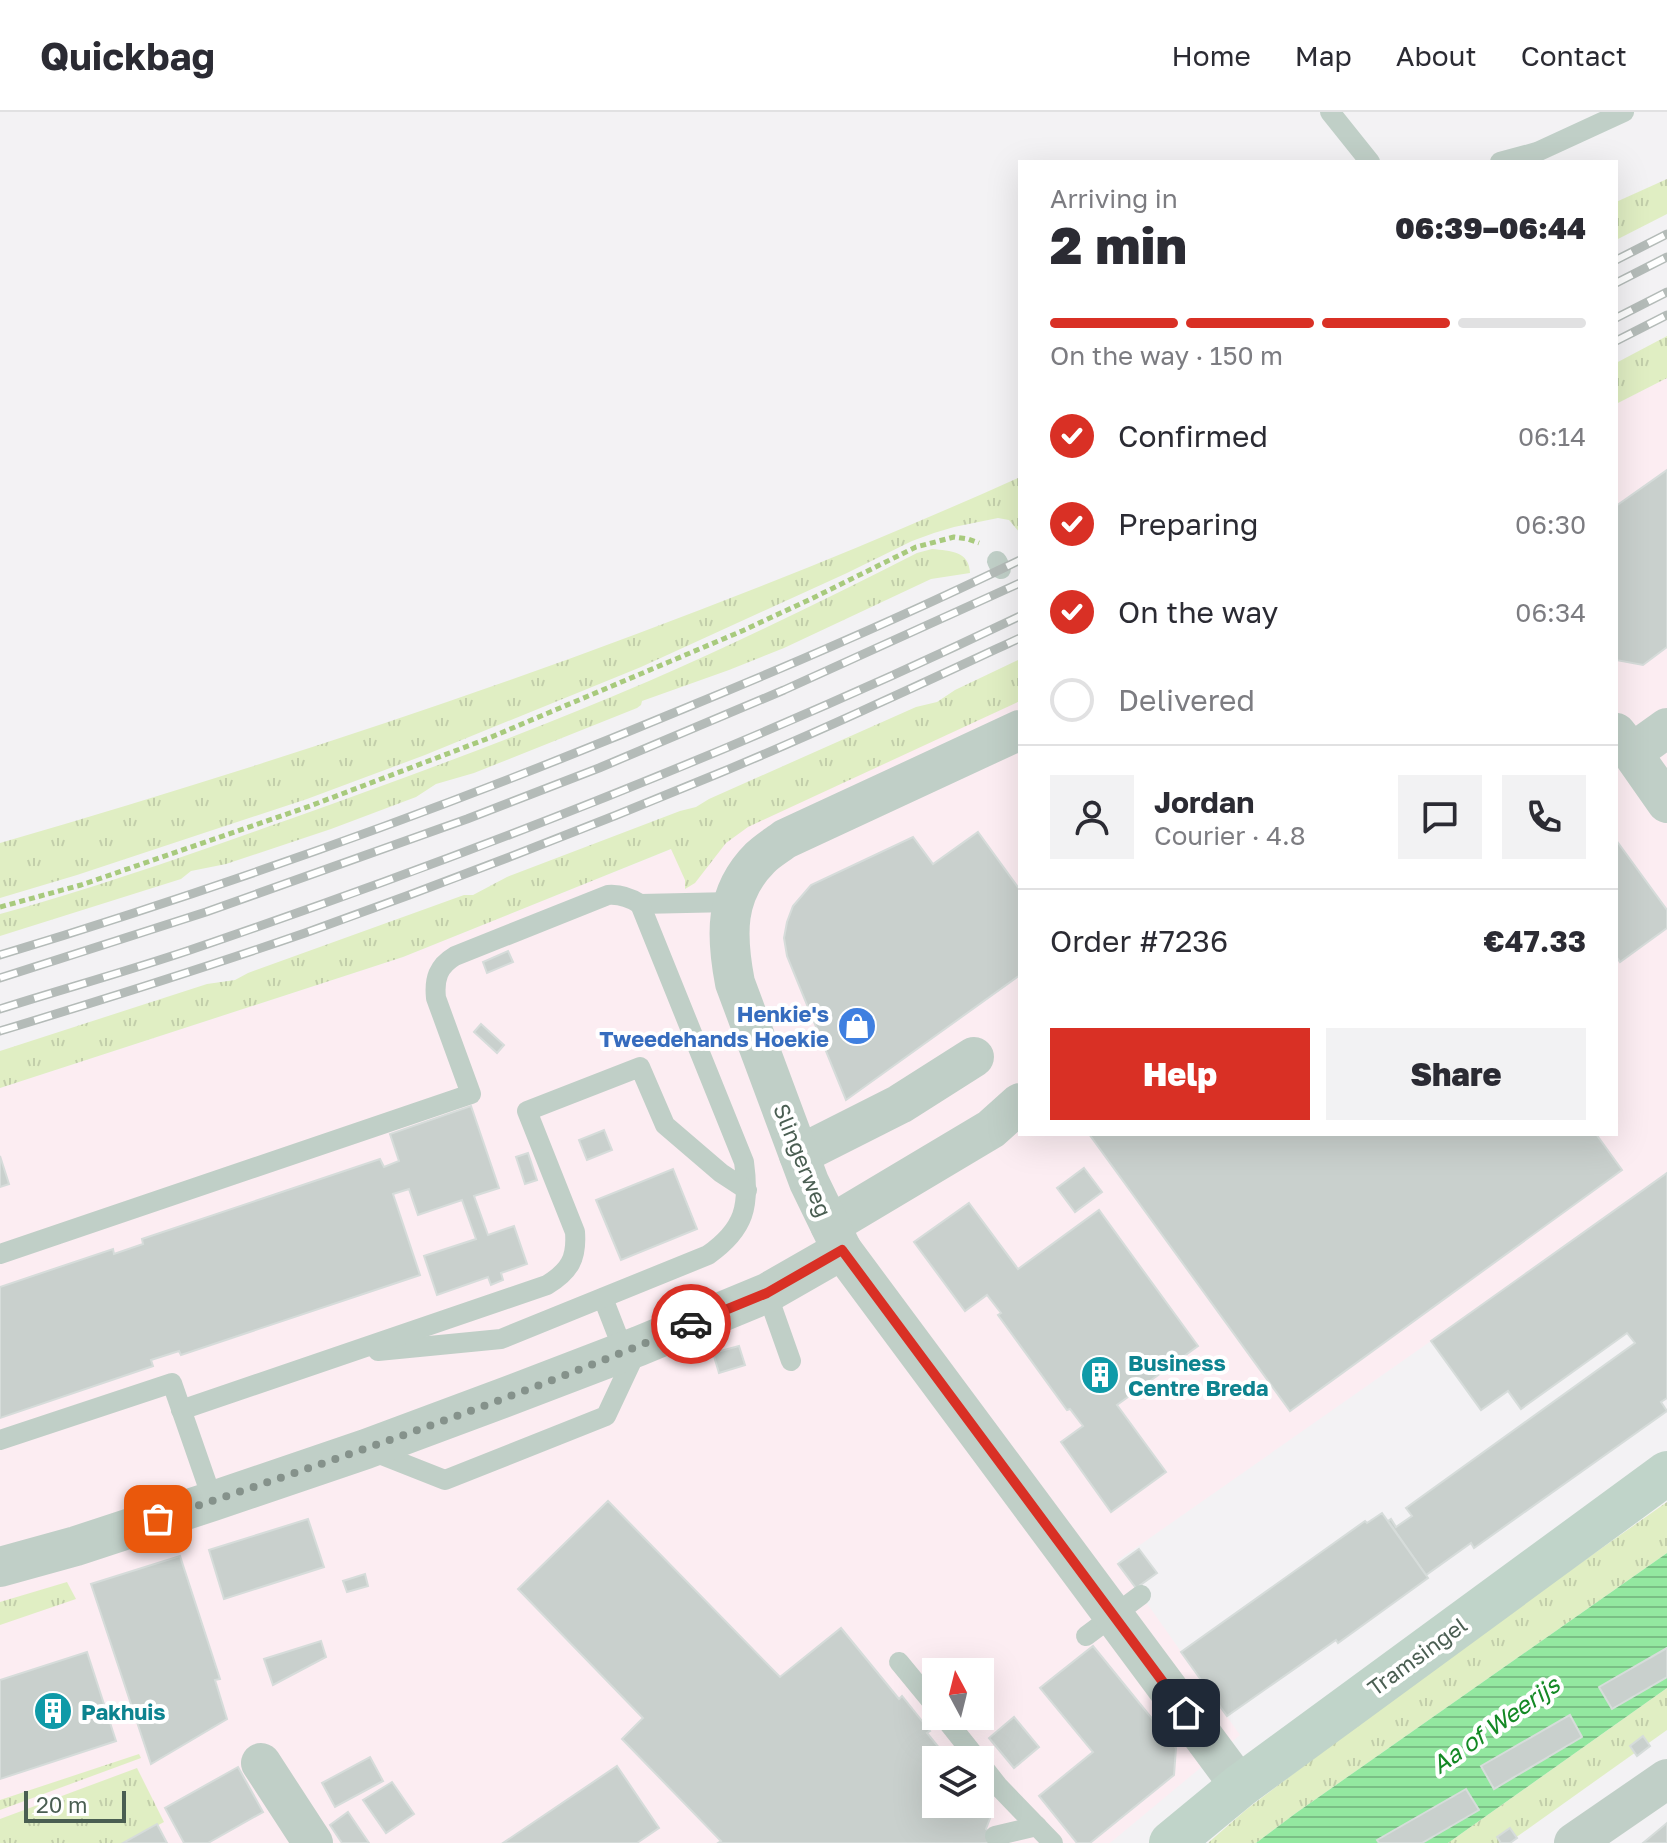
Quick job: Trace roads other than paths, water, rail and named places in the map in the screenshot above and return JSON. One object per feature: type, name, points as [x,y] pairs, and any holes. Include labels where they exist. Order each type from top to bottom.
[{"type":"main road","name":"Tramsingel","points":[[1171,1843],[1240,1786],[1667,1473]]},
{"type":"street","points":[[1667,728],[1624,743],[1667,803]]},
{"type":"street","name":"Slingerweg","points":[[1018,731],[785,839],[760,857],[743,879],[732,902],[730,956],[735,983],[809,1182],[836,1238],[1240,1786]]},
{"type":"street","points":[[799,1155],[900,1104],[974,1057]]},
{"type":"street","points":[[0,1567],[76,1546],[366,1449],[632,1349],[767,1293],[836,1238],[991,1129],[1018,1105]]},
{"type":"street","points":[[261,1763],[313,1843]]},
{"type":"street","points":[[1574,1843],[1667,1779]]},
{"type":"lane","points":[[1330,112],[1368,160]]},
{"type":"lane","points":[[1507,160],[1537,152],[1624,112]]},
{"type":"lane","points":[[0,1254],[471,1094],[436,998],[436,977],[440,968],[455,956],[598,898],[618,894],[640,904],[732,902]]},
{"type":"lane","points":[[346,1354],[501,1339],[708,1255],[730,1237],[744,1215],[747,1190],[744,1162],[640,904]]},
{"type":"lane","points":[[181,1410],[547,1285],[560,1277],[570,1265],[576,1249],[575,1232],[527,1111],[640,1067],[665,1125],[721,1173],[747,1190]]},
{"type":"lane","points":[[767,1293],[791,1361]]},
{"type":"lane","points":[[366,1449],[460,1483],[595,1429],[606,1416],[632,1349],[603,1298]]},
{"type":"lane","points":[[0,1440],[172,1383],[213,1501]]},
{"type":"lane","points":[[899,1662],[922,1690]]},
{"type":"lane","points":[[954,1730],[967,1746]]},
{"type":"lane","points":[[994,1781],[1033,1835]]},
{"type":"lane","points":[[995,1836],[1033,1835],[1053,1843]]},
{"type":"water","name":"Aa of Weerijs","points":[[1667,1553],[1667,1688],[1448,1843],[1256,1843],[1296,1813]]},
{"type":"railway","points":[[1618,259],[1667,234]]},
{"type":"railway","points":[[1618,282],[1667,257]]},
{"type":"railway","points":[[1618,317],[1667,292]]},
{"type":"railway","points":[[1618,340],[1667,315]]},
{"type":"railway","points":[[0,955],[261,870],[518,775],[814,654],[1018,561]]},
{"type":"railway","points":[[0,978],[206,912],[467,819],[599,768],[784,690],[1018,584]]},
{"type":"railway","points":[[0,1009],[190,950],[506,836],[817,709],[1018,617]]},
{"type":"railway","points":[[0,1031],[267,946],[515,855],[760,756],[1018,639]]},
{"type":"place","name":"Henkie's Tweedehands Hoekie","points":[[857,1026]]},
{"type":"place","name":"Business Centre Breda","points":[[1100,1375]]},
{"type":"place","name":"Pakhuis","points":[[53,1711]]}]
